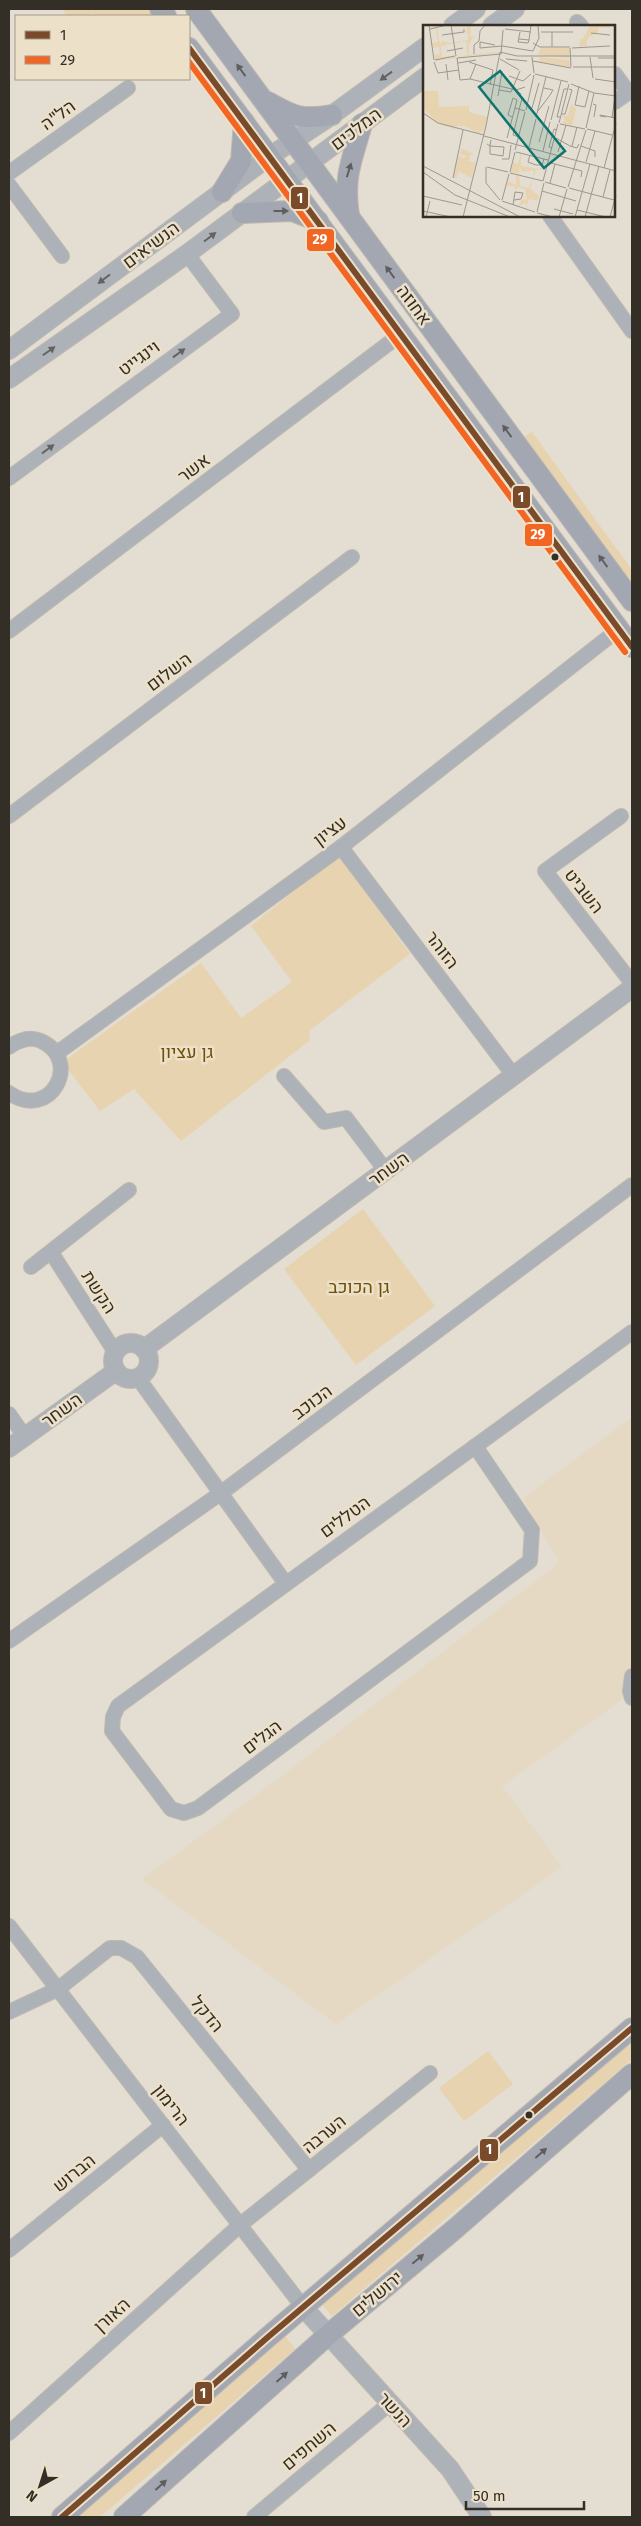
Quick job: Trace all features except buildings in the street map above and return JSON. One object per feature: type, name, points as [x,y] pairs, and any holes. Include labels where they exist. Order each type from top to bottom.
[{"type":"main road","name":"אחוזה","points":[[196,9],[632,601]]},
{"type":"main road","name":"אחוזה","points":[[190,49],[632,647]]},
{"type":"main road","points":[[263,100],[286,112],[307,119],[332,115]]},
{"type":"main road","points":[[222,192],[241,161],[244,122]]},
{"type":"main road","points":[[349,217],[346,177],[362,124]]},
{"type":"main road","points":[[242,213],[292,211],[318,221]]},
{"type":"main road","points":[[62,2517],[303,2307],[632,2028]]},
{"type":"main road","name":"ירושלים","points":[[124,2517],[328,2335],[456,2228],[632,2074]]},
{"type":"street","points":[[454,25],[476,9]]},
{"type":"street","points":[[493,25],[515,9]]},
{"type":"street","name":"המלכים","points":[[292,140],[332,115],[423,48]]},
{"type":"street","points":[[616,75],[630,91],[616,101]]},
{"type":"street","name":"המלכים","points":[[287,180],[423,78]]},
{"type":"street","name":"הל\"ה","points":[[9,174],[128,88]]},
{"type":"street","name":"הנשיאים","points":[[9,350],[292,140]]},
{"type":"street","name":"הנשיאים","points":[[9,379],[187,254],[287,180]]},
{"type":"street","points":[[9,185],[62,256]]},
{"type":"street","points":[[551,218],[632,331]]},
{"type":"street","name":"וינגייט","points":[[9,478],[232,314],[187,254]]},
{"type":"street","name":"אשר","points":[[9,631],[401,334]]},
{"type":"street","name":"השלום","points":[[9,816],[352,557]]},
{"type":"street","name":"עציון","points":[[56,1053],[341,847],[619,629]]},
{"type":"street","name":"השביט","points":[[621,816],[545,871],[632,983]]},
{"type":"street","name":"הזוהר","points":[[341,847],[514,1076]]},
{"type":"street","name":"השחר","points":[[144,1348],[632,988]]},
{"type":"street","points":[[9,1047],[18,1041],[29,1038],[49,1045],[56,1053],[61,1069],[60,1080],[54,1090],[46,1097],[28,1101],[17,1098],[9,1092]]},
{"type":"street","points":[[284,1076],[324,1122],[346,1118],[386,1171]]},
{"type":"street","name":"הכוכב","points":[[9,1641],[220,1493],[632,1185]]},
{"type":"street","points":[[31,1267],[129,1190]]},
{"type":"street","name":"הקשת","points":[[51,1252],[115,1352]]},
{"type":"street","name":"הטללים","points":[[286,1584],[632,1332]]},
{"type":"street","points":[[128,1343],[134,1343],[144,1348],[149,1363],[144,1374],[138,1378],[124,1378],[116,1371],[113,1362],[115,1352],[128,1343]]},
{"type":"street","name":"השחר","points":[[9,1448],[116,1371]]},
{"type":"street","points":[[138,1378],[286,1584]]},
{"type":"street","points":[[9,1414],[25,1436]]},
{"type":"street","name":"הגלים","points":[[286,1584],[118,1706],[113,1718],[112,1731],[171,1809],[184,1813],[198,1808],[530,1561],[532,1530],[475,1446]]},
{"type":"street","points":[[632,1676],[630,1691],[632,1698]]},
{"type":"street","name":"הרימון","points":[[9,1926],[303,2307]]},
{"type":"street","name":"הדקל","points":[[9,2012],[58,1989],[110,1948],[121,1948],[137,1958],[309,2170]]},
{"type":"street","name":"הערבה","points":[[240,2225],[430,2073]]},
{"type":"street","name":"הברוש","points":[[9,2250],[163,2125]]},
{"type":"street","name":"האורן","points":[[9,2433],[240,2225]]},
{"type":"street","name":"הנשר","points":[[303,2307],[450,2469],[482,2517]]},
{"type":"street","name":"השחפים","points":[[258,2516],[389,2404]]},
{"type":"shaded area","points":[[632,1417],[632,1666],[623,1686],[627,1696],[502,1786],[562,1867],[336,2024],[142,1879],[258,1794],[559,1563],[523,1498]]},
{"type":"green space","points":[[62,9],[155,9],[159,15],[93,15],[92,13],[89,15],[66,15]]},
{"type":"green space","points":[[532,432],[632,570],[632,586],[524,437]]},
{"type":"green space","name":"גן עציון","points":[[339,855],[410,954],[310,1030],[309,1041],[181,1141],[134,1089],[100,1111],[67,1068],[68,1058],[201,963],[241,1018],[292,982],[251,926]]},
{"type":"green space","name":"גן הכוכב","points":[[363,1209],[435,1306],[356,1365],[284,1269]]},
{"type":"green space","points":[[632,2039],[632,2059],[332,2316],[322,2304]]},
{"type":"green space","points":[[488,2051],[513,2084],[464,2121],[439,2088]]},
{"type":"green space","points":[[285,2336],[295,2349],[100,2517],[78,2517]]},
{"type":"transit line","name":"1","points":[[190,49],[632,647]]},
{"type":"transit line","name":"29","points":[[190,63],[625,652]]},
{"type":"transit line","name":"1","points":[[62,2517],[268,2337],[632,2028]]}]
